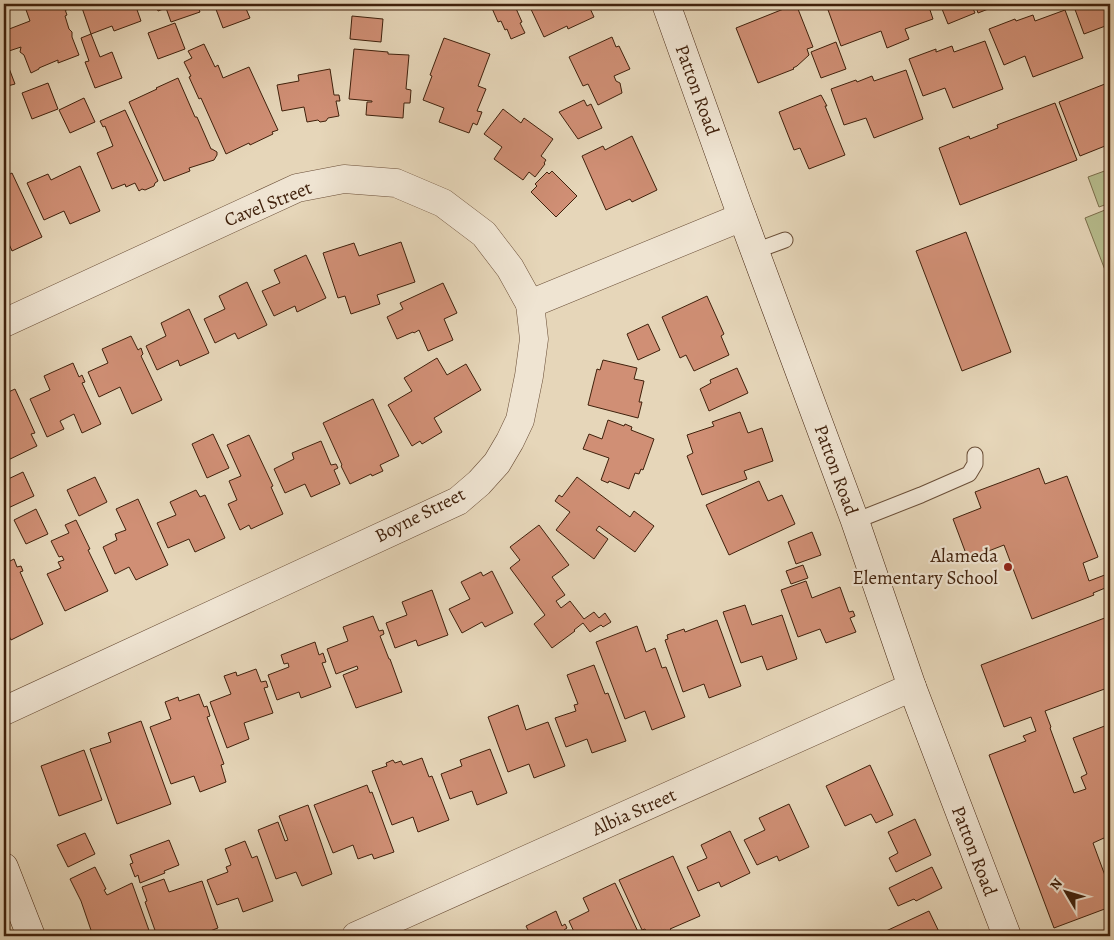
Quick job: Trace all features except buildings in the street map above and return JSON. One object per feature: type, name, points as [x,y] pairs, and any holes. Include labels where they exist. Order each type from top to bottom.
[{"type":"street","name":"Patton Road","points":[[671,5],[742,217],[855,521],[912,687],[1007,936]]},
{"type":"street","name":"Cavel Street","points":[[4,323],[297,188],[344,179],[396,183],[443,203],[484,234],[510,268],[530,304]]},
{"type":"street","points":[[530,304],[742,217]]},
{"type":"street","name":"Boyne Street","points":[[4,711],[458,500],[479,483],[496,462],[510,441],[520,420],[530,376],[534,339],[530,304]]},
{"type":"street","name":"Albia Street","points":[[356,936],[912,687]]},
{"type":"street","points":[[4,867],[31,936]]},
{"type":"lane","points":[[755,251],[785,240]]},
{"type":"lane","points":[[855,521],[969,474],[975,464],[975,455]]},
{"type":"green space","points":[[1110,169],[1110,203],[1099,207],[1088,177]]},
{"type":"green space","points":[[1110,208],[1110,283],[1085,218]]},
{"type":"place","name":"Alameda Elementary School","points":[[1008,567]]}]
